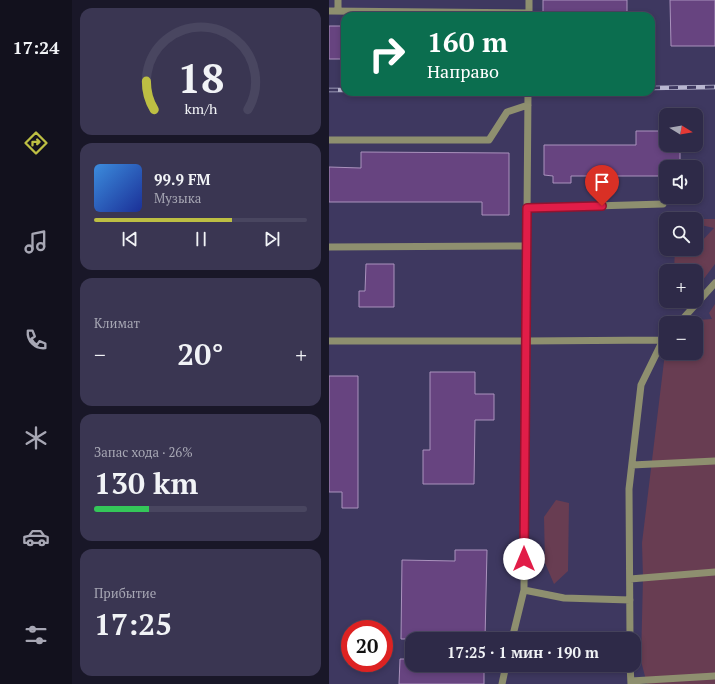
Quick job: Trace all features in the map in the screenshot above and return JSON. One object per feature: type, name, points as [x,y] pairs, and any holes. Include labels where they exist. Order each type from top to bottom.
[{"type":"street","points":[[338,0],[338,11]]},
{"type":"street","points":[[529,0],[529,12]]},
{"type":"street","points":[[329,11],[402,12]]},
{"type":"street","points":[[514,632],[524,590],[528,96]]},
{"type":"street","points":[[329,140],[489,140],[507,112],[528,105]]},
{"type":"street","points":[[527,208],[663,204]]},
{"type":"street","points":[[329,247],[526,246]]},
{"type":"street","points":[[685,316],[715,283]]},
{"type":"street","points":[[329,341],[525,341],[659,338]]},
{"type":"street","points":[[630,632],[629,489],[641,386],[659,350]]},
{"type":"street","points":[[632,465],[715,461]]},
{"type":"street","points":[[630,579],[715,572]]},
{"type":"street","points":[[524,590],[564,598],[630,600]]},
{"type":"street","points":[[502,684],[505,672]]},
{"type":"street","points":[[631,672],[631,683],[715,676]]},
{"type":"shaded area","points":[[703,219],[715,219],[715,264],[703,280],[703,264],[674,264],[675,256],[703,256],[703,240],[714,228],[703,226]]},
{"type":"shaded area","points":[[715,304],[715,684],[647,684],[641,661],[643,578],[642,543],[664,360],[703,360],[703,320],[712,319],[709,313]]},
{"type":"shaded area","points":[[556,500],[569,503],[568,571],[554,584],[545,563],[544,517]]},
{"type":"building","points":[[543,0],[627,0],[627,12],[543,12]]},
{"type":"building","points":[[670,0],[715,0],[715,46],[671,46]]},
{"type":"building","points":[[329,26],[341,26],[341,59],[329,59]]},
{"type":"building","points":[[636,131],[659,131],[659,152],[680,152],[680,160],[659,160],[659,176],[571,176],[571,183],[553,183],[553,176],[544,175],[544,145],[636,145]]},
{"type":"building","points":[[361,152],[509,153],[509,215],[482,215],[482,202],[329,202],[329,167],[361,168]]},
{"type":"building","points":[[366,264],[394,264],[394,307],[359,307],[359,291],[365,291]]},
{"type":"building","points":[[430,372],[475,372],[475,394],[494,394],[494,420],[475,420],[474,484],[423,484],[423,450],[430,450]]},
{"type":"building","points":[[329,376],[358,376],[358,508],[342,508],[342,492],[329,492]]},
{"type":"building","points":[[455,550],[487,550],[485,632],[405,632],[405,639],[401,639],[402,560],[455,561]]},
{"type":"building","points":[[400,659],[405,659],[405,672],[484,672],[484,684],[399,684]]},
{"type":"railway","points":[[655,88],[715,87]]},
{"type":"railway","points":[[329,90],[341,90]]},
{"type":"route","points":[[524,559],[527,208],[602,206]]}]
